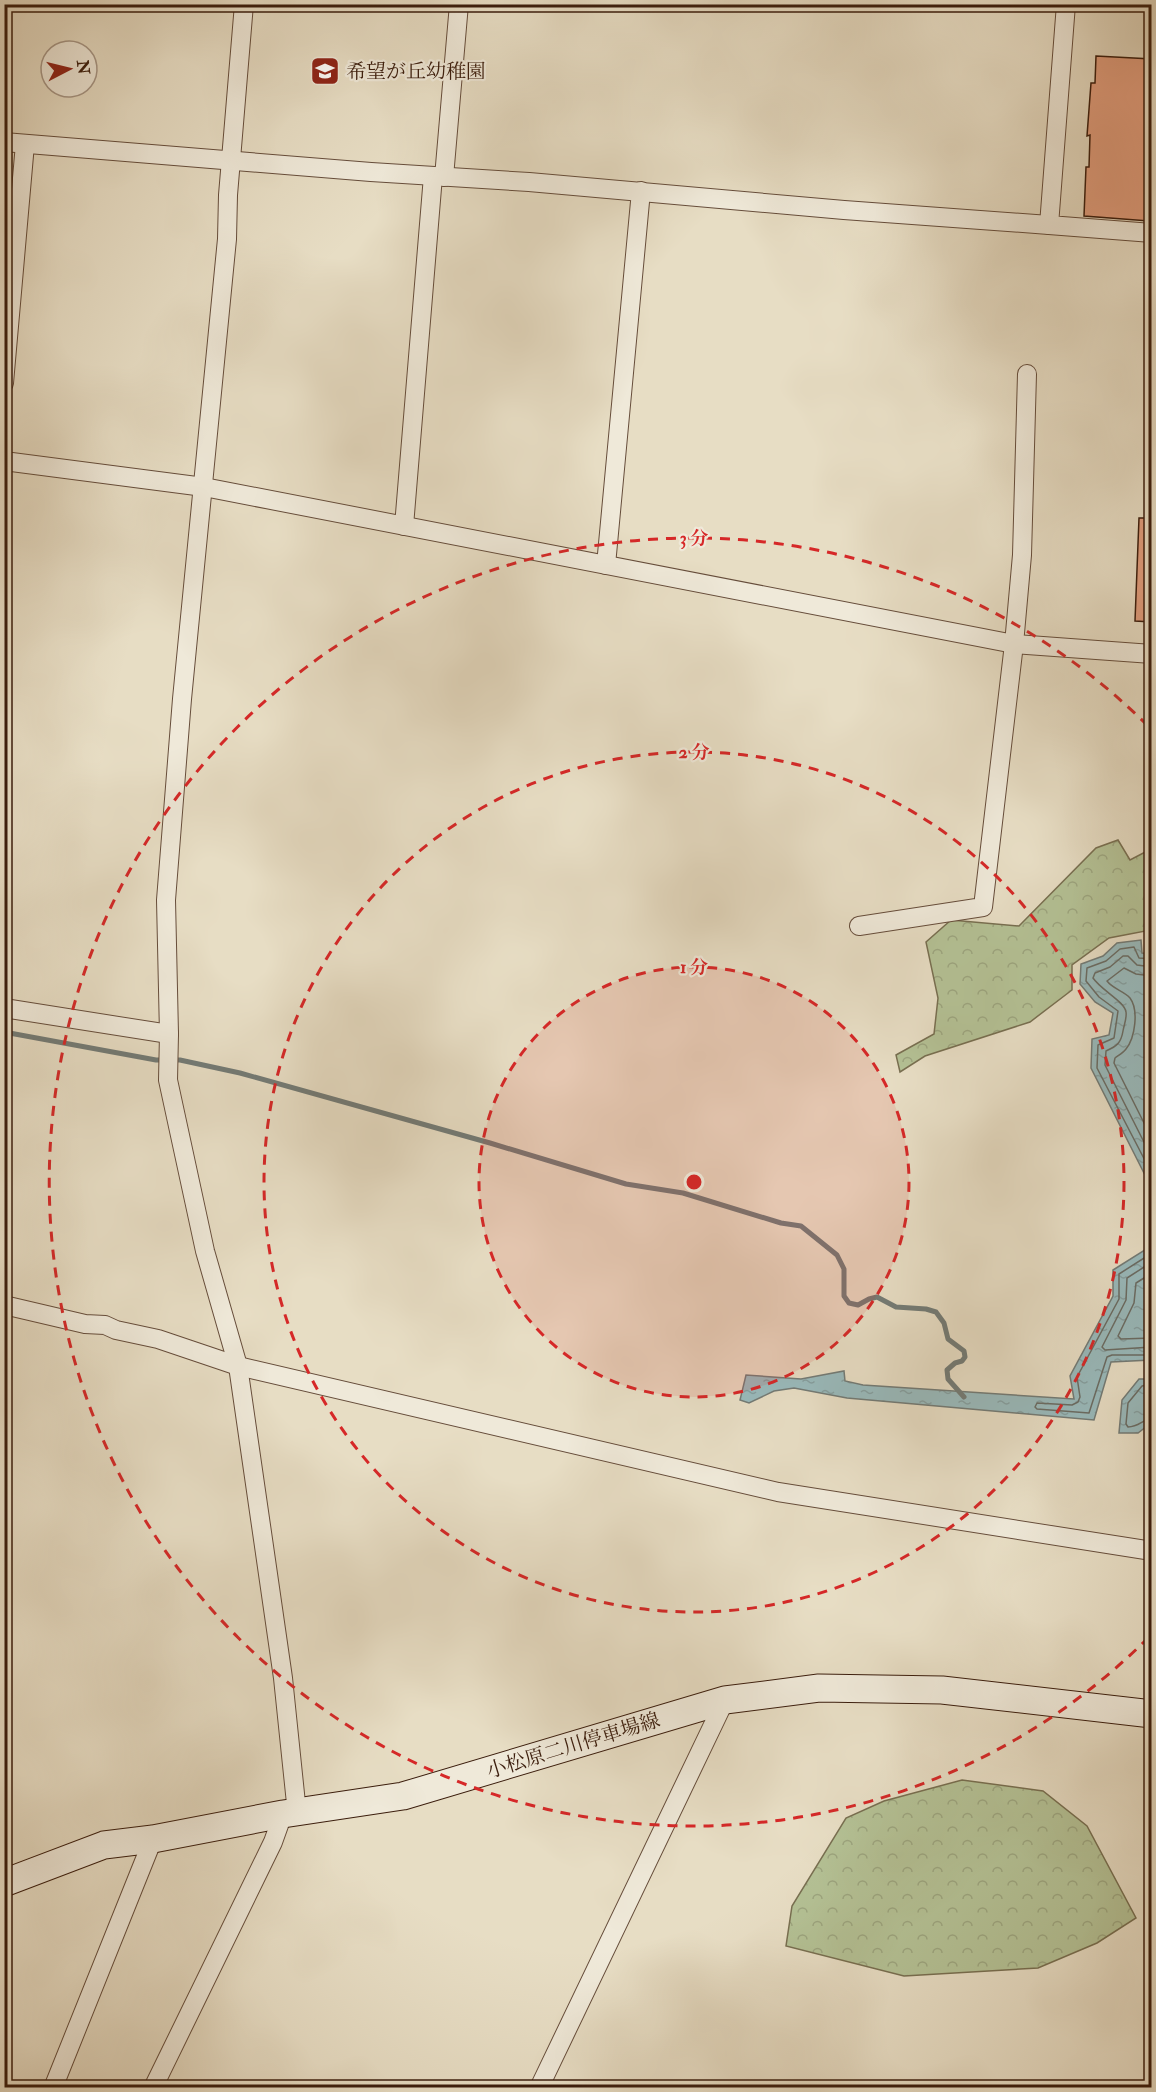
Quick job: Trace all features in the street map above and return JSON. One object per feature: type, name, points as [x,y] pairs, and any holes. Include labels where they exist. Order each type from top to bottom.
[{"type":"main road","name":"小松原二川停車場線","points":[[4,1883],[104,1845],[153,1839],[403,1796],[725,1700],[819,1688],[942,1690],[1152,1714]]},
{"type":"street","points":[[153,2088],[268,1852],[290,1814],[283,1678],[238,1366],[205,1251],[168,1080],[166,900],[182,699],[227,239],[244,4]]},
{"type":"street","points":[[404,526],[438,177],[459,4]]},
{"type":"street","points":[[1049,225],[1066,4]]},
{"type":"street","points":[[4,142],[1152,233]]},
{"type":"street","points":[[4,383],[25,144]]},
{"type":"street","points":[[606,565],[641,191]]},
{"type":"street","points":[[859,926],[983,908],[1014,644],[1022,555],[1027,374]]},
{"type":"street","points":[[4,460],[204,487],[1014,644],[1152,654]]},
{"type":"street","points":[[4,1008],[169,1040]]},
{"type":"street","points":[[4,1305],[85,1324],[105,1325],[116,1330],[158,1339],[238,1366],[778,1492],[1152,1551]]},
{"type":"street","points":[[539,2088],[725,1700]]},
{"type":"street","points":[[53,2088],[153,1839]]},
{"type":"green space","points":[[1118,840],[1130,860],[1151,849],[1151,930],[1109,938],[1072,965],[1072,990],[1030,1022],[925,1056],[900,1072],[896,1055],[934,1034],[938,998],[926,942],[951,920],[1019,926],[1096,848]]},
{"type":"green space","points":[[962,1780],[1043,1791],[1087,1826],[1136,1918],[1097,1943],[1038,1968],[904,1976],[786,1946],[792,1906],[846,1818],[884,1801]]},
{"type":"water","points":[[1141,940],[1142,953],[1152,954],[1151,1187],[1091,1068],[1092,1039],[1109,1035],[1113,1013],[1095,1002],[1080,984],[1081,964],[1103,956],[1117,943]]},
{"type":"water","points":[[1151,1246],[1151,1360],[1111,1362],[1094,1420],[847,1398],[794,1388],[774,1391],[749,1403],[740,1400],[746,1375],[801,1379],[844,1371],[845,1381],[863,1385],[1074,1399],[1070,1376],[1113,1296],[1113,1270]]},
{"type":"water","points":[[1139,1379],[1151,1379],[1151,1423],[1138,1433],[1119,1433],[1122,1400]]},
{"type":"building","points":[[1096,56],[1152,59],[1152,210],[1149,221],[1084,216],[1090,135],[1087,136],[1091,83],[1095,83]]},
{"type":"building","points":[[1139,518],[1152,518],[1152,622],[1135,621]]},
{"type":"waterway","points":[[4,1032],[156,1060],[180,1060],[240,1073],[490,1143],[626,1184],[683,1193],[781,1223],[801,1226],[837,1255],[844,1269],[844,1296],[849,1303],[858,1305],[877,1297],[896,1307],[936,1312],[944,1323],[948,1339],[964,1351],[965,1357],[962,1361],[955,1363],[947,1370],[948,1379],[964,1397]]},
{"type":"place","name":"希望が丘幼稚園","points":[[325,71]]}]
